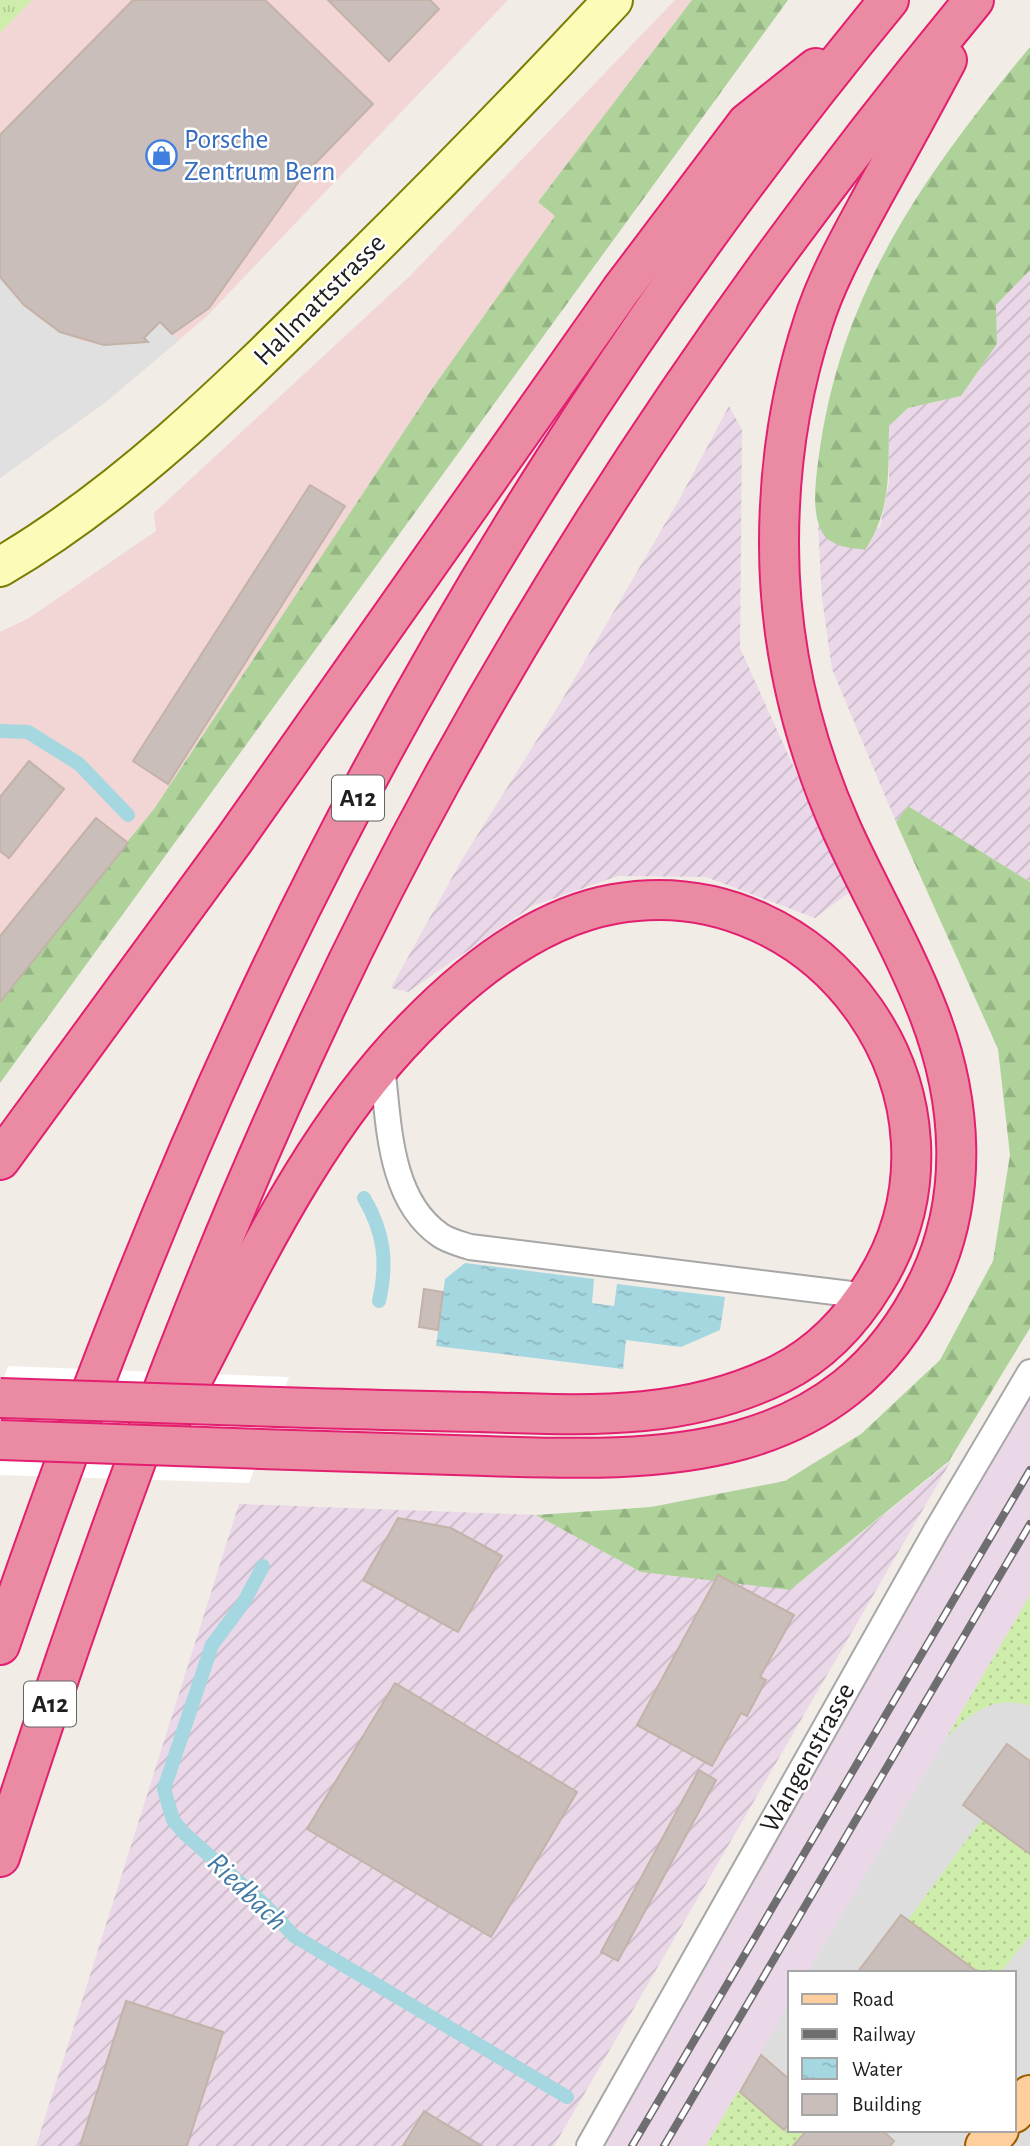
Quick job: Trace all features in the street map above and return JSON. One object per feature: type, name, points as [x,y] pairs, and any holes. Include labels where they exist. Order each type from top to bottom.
[{"type":"highway","name":"A12","points":[[0,1645],[40,1529],[166,1204],[274,962],[378,760],[506,539],[593,401],[700,247],[889,0]]},
{"type":"highway","name":"A12","points":[[0,1857],[102,1551],[180,1343],[275,1118],[373,911],[448,768],[563,571],[694,369],[839,168],[974,0]]},
{"type":"highway","points":[[0,1440],[619,1458],[707,1450],[778,1428],[829,1399],[881,1353],[922,1293],[935,1266],[953,1203],[957,1173],[953,1107],[929,1014],[905,958],[843,832],[802,720],[784,625],[779,544],[780,507],[794,400],[814,320],[859,222],[980,0]]},
{"type":"highway","points":[[0,1160],[227,850],[621,290],[747,123],[865,30]]},
{"type":"highway","points":[[0,1398],[278,1407],[579,1415],[671,1410],[724,1397],[795,1366],[827,1342],[867,1296],[892,1250],[907,1201],[910,1149],[903,1090],[881,1034],[868,1012],[830,967],[780,932],[724,911],[673,901],[618,904],[590,909],[544,929],[481,968],[412,1030],[323,1142],[297,1186],[102,1551]]},
{"type":"main road","name":"Hallmattstrasse","points":[[0,567],[103,498],[188,427],[397,224],[613,0]]},
{"type":"main road","points":[[1016,2111],[1030,2095]]},
{"type":"main road","points":[[985,2146],[997,2132]]},
{"type":"lane","points":[[382,1065],[395,1161],[410,1205],[440,1236],[470,1247],[867,1296]]},
{"type":"lane","name":"Wangenstrasse","points":[[589,2146],[936,1531],[1030,1372]]},
{"type":"shaded area","name":"Porsche Zentrum Bern","points":[[32,0],[508,0],[207,316],[107,401],[0,478],[0,33]]},
{"type":"shaded area","points":[[675,0],[692,0],[538,202],[556,215],[434,386],[154,809],[0,998],[0,632],[29,618],[156,531],[154,513],[410,276]]},
{"type":"shaded area","points":[[1030,270],[1030,882],[908,806],[896,822],[832,669],[822,598],[818,525],[833,543],[880,527],[889,482],[889,426],[908,408],[961,396],[997,344],[996,305]]},
{"type":"shaded area","points":[[0,277],[40,319],[81,341],[104,345],[147,342],[144,338],[160,322],[179,340],[107,401],[0,478]]},
{"type":"shaded area","points":[[729,406],[742,430],[740,648],[850,892],[815,918],[706,877],[618,876],[532,906],[408,992],[391,988],[460,863],[562,700],[679,500]]},
{"type":"shaded area","points":[[1030,1372],[1030,1595],[808,1971],[788,1971],[788,2005],[706,2146],[589,2146]]},
{"type":"shaded area","points":[[951,1461],[554,2146],[36,2146],[239,1504],[537,1515],[641,1572],[791,1589]]},
{"type":"shaded area","points":[[1030,1595],[1030,2146],[706,2146],[788,2005],[788,2132],[1016,2132],[1016,1971],[808,1971]]},
{"type":"green space","points":[[0,0],[32,0],[0,33]]},
{"type":"green space","points":[[692,0],[788,0],[0,1083],[0,998],[154,809],[434,386],[555,216],[538,202]]},
{"type":"green space","points":[[1030,47],[1030,270],[996,305],[997,344],[961,396],[908,408],[889,426],[887,490],[874,535],[865,550],[838,545],[825,537],[820,528],[815,490],[830,395],[847,339],[868,286],[923,188],[956,141]]},
{"type":"green space","points":[[908,806],[1030,882],[1030,1328],[949,1461],[790,1590],[641,1572],[536,1515],[651,1507],[785,1481],[861,1434],[940,1360],[993,1261],[1010,1155],[998,1049],[896,822]]},
{"type":"green space","points":[[1030,1595],[1030,1706],[1004,1703],[982,1709],[963,1722],[945,1740]]},
{"type":"green space","points":[[982,1819],[1030,1854],[1030,1936],[1002,1971],[976,1971],[908,1920]]},
{"type":"green space","points":[[738,2091],[783,2130],[788,2125],[788,2132],[805,2132],[793,2146],[706,2146]]},
{"type":"water","points":[[465,1263],[594,1279],[592,1303],[614,1306],[617,1284],[725,1297],[720,1330],[681,1347],[626,1340],[623,1369],[436,1346],[445,1279]]},
{"type":"pier","points":[[8,1366],[289,1377],[249,1483],[0,1475],[0,1388]]},
{"type":"building","name":"Porsche Zentrum Bern","points":[[133,0],[265,0],[373,104],[302,177],[209,308],[172,334],[160,322],[144,338],[148,342],[104,345],[60,332],[24,305],[0,277],[0,135]]},
{"type":"building","points":[[328,0],[430,0],[439,9],[389,61]]},
{"type":"building","points":[[310,485],[345,506],[168,784],[133,761]]},
{"type":"building","points":[[29,761],[64,789],[9,858],[0,851],[0,797]]},
{"type":"building","points":[[96,818],[128,843],[0,1002],[0,936]]},
{"type":"building","points":[[424,1289],[443,1292],[438,1330],[419,1327]]},
{"type":"building","points":[[398,1518],[451,1528],[502,1556],[458,1632],[363,1580]]},
{"type":"building","points":[[718,1575],[794,1615],[760,1677],[766,1680],[747,1716],[741,1713],[712,1766],[637,1725]]},
{"type":"building","points":[[395,1683],[577,1792],[491,1937],[307,1829]]},
{"type":"building","points":[[1007,1744],[1030,1761],[1030,1854],[963,1805]]},
{"type":"building","points":[[699,1770],[716,1780],[618,1961],[601,1952]]},
{"type":"building","points":[[901,1915],[976,1971],[859,1971]]},
{"type":"building","points":[[126,2001],[223,2032],[187,2146],[80,2146]]},
{"type":"building","points":[[761,2055],[788,2078],[788,2125],[784,2130],[740,2092]]},
{"type":"building","points":[[424,2111],[482,2146],[403,2146]]},
{"type":"building","points":[[805,2132],[884,2132],[894,2141],[890,2146],[793,2146]]},
{"type":"waterway","name":"Riedbach","points":[[0,731],[28,732],[79,764],[128,815]]},
{"type":"waterway","name":"Riedbach","points":[[364,1198],[376,1223],[382,1248],[383,1273],[379,1301]]},
{"type":"waterway","name":"Riedbach","points":[[263,1566],[244,1602],[212,1645],[164,1789],[173,1820],[267,1907],[294,1936],[567,2097]]},
{"type":"railway","points":[[632,2146],[1030,1470]]},
{"type":"railway","points":[[664,2146],[1030,1524]]},
{"type":"place","name":"Porsche Zentrum Bern","points":[[161,156]]}]
